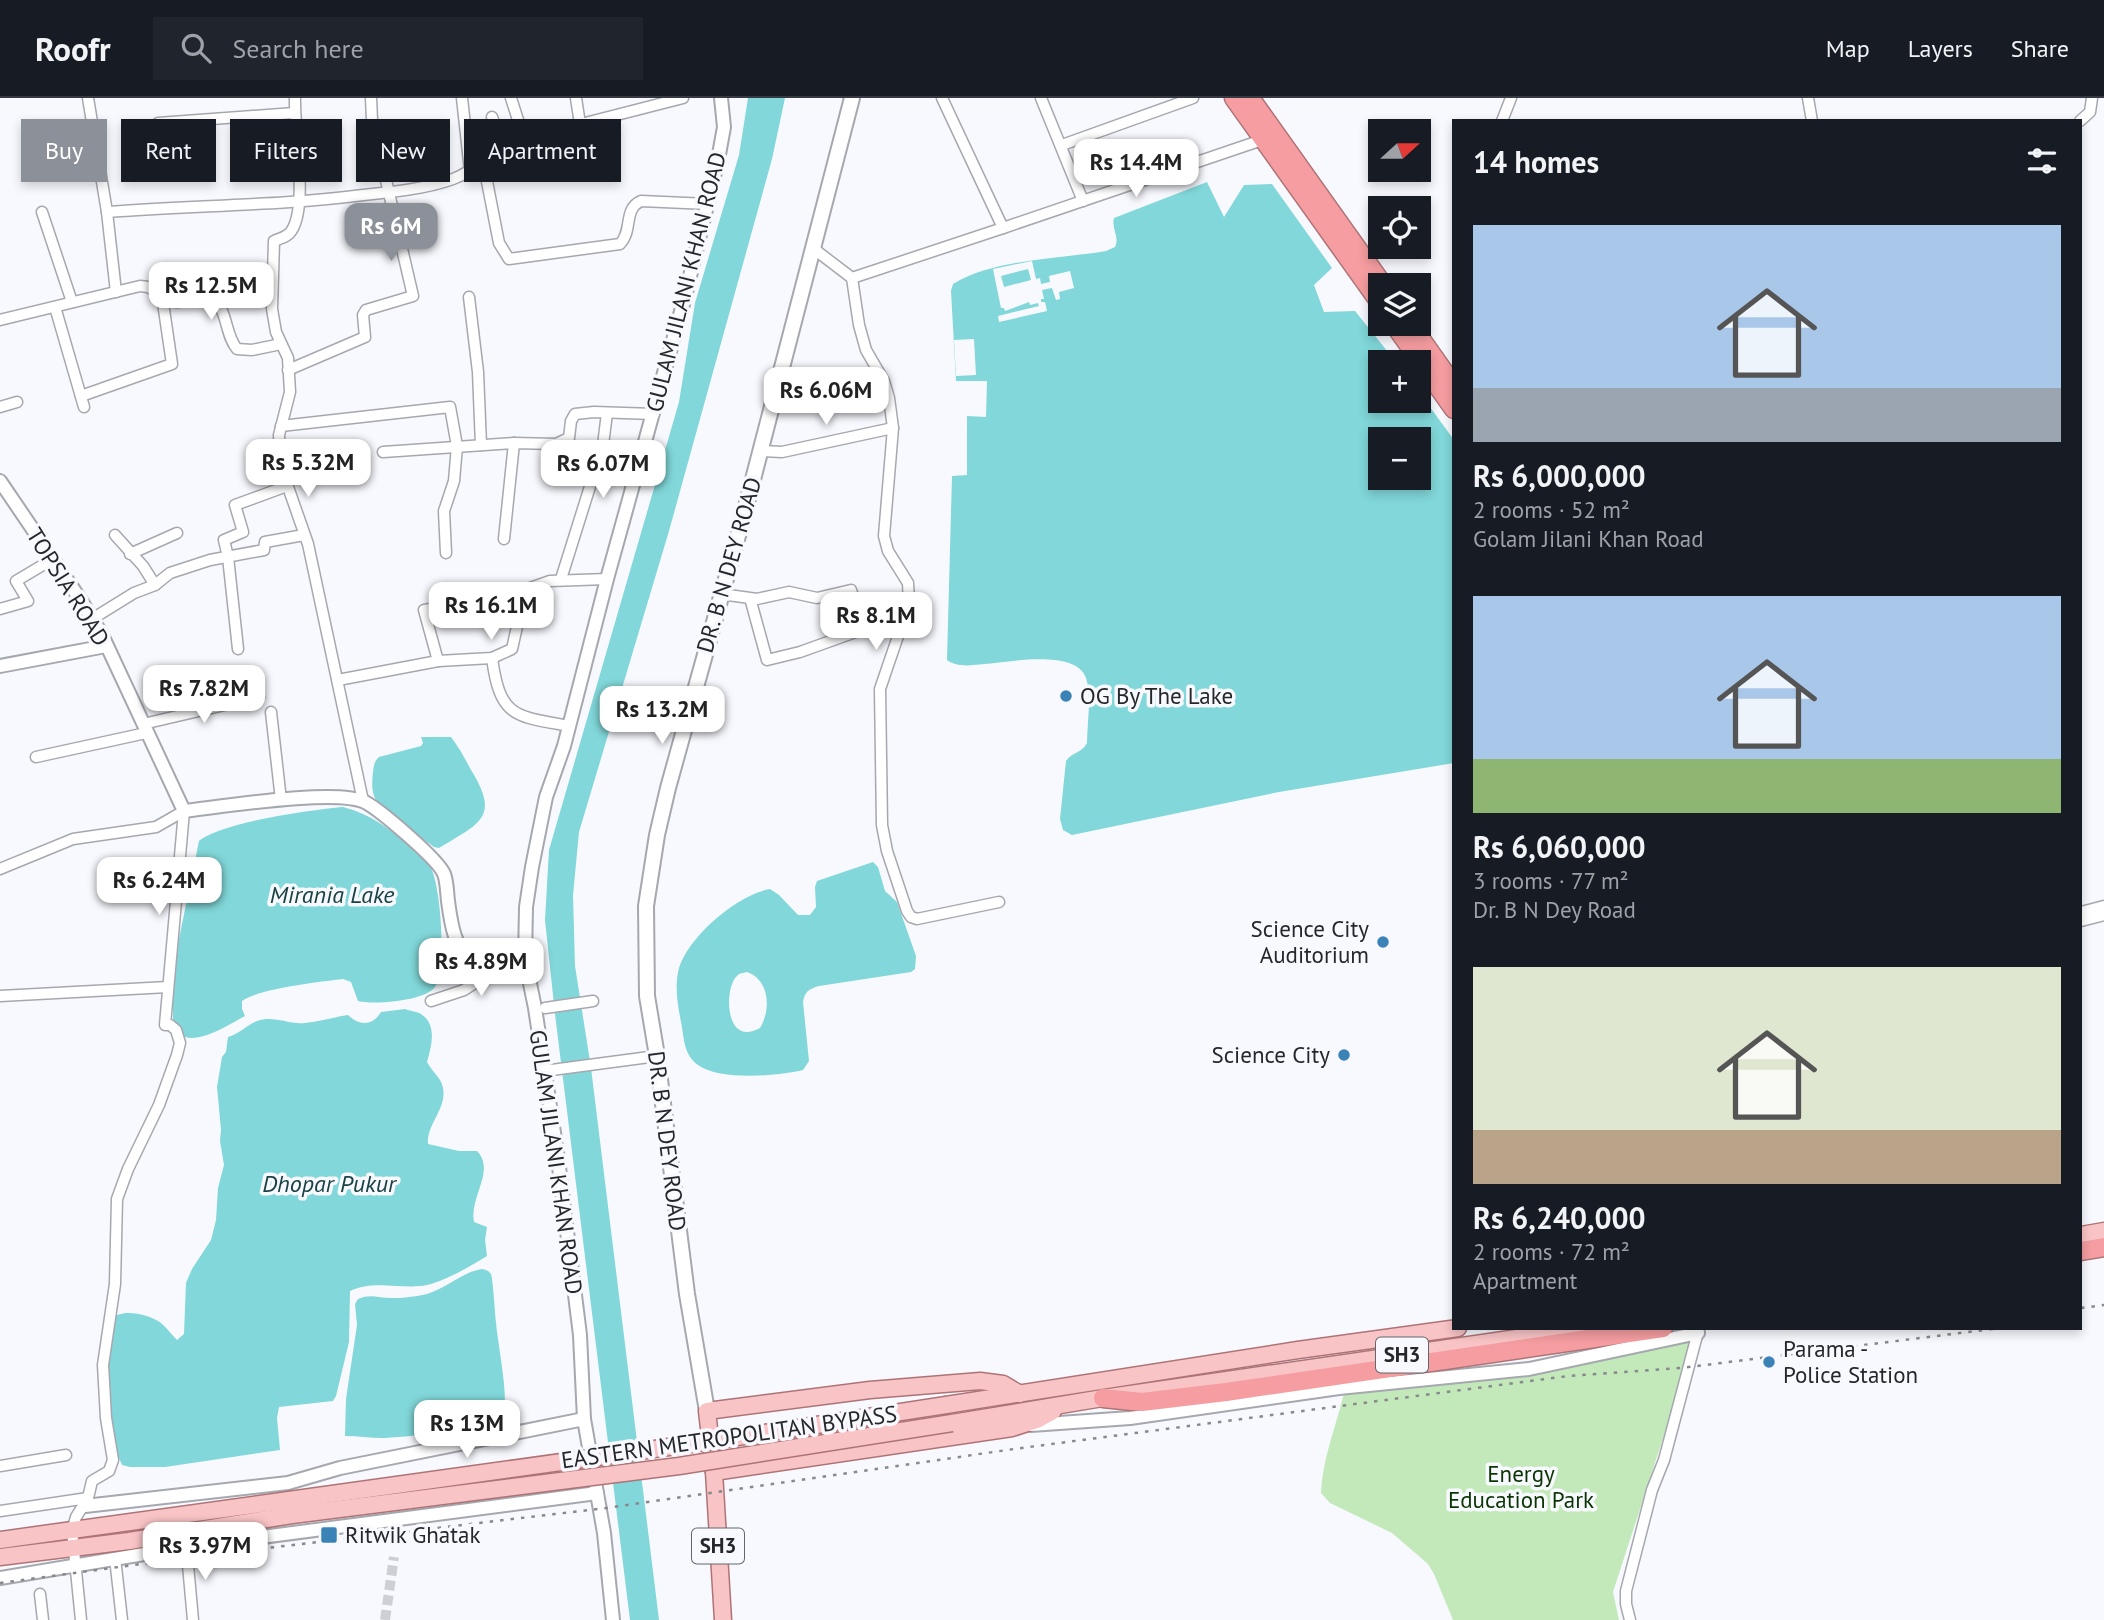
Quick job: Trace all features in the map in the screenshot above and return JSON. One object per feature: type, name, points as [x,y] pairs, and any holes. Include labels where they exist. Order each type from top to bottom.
[{"type":"highway","points":[[1234,98],[1368,286]]},
{"type":"highway","points":[[1250,98],[1376,273]]},
{"type":"highway","points":[[1400,336],[1452,409]]},
{"type":"highway","points":[[1420,336],[1452,383]]},
{"type":"highway","points":[[2082,1244],[2104,1241]]},
{"type":"highway","points":[[2082,1251],[2104,1247]]},
{"type":"highway","points":[[1103,1398],[1142,1402],[1649,1330]]},
{"type":"main road","name":"DR. B N DEY ROAD","points":[[707,1411],[677,1231],[657,1056],[647,996],[646,906],[668,788],[761,451],[852,98]]},
{"type":"main road","points":[[1228,98],[1368,294]]},
{"type":"main road","points":[[1256,98],[1377,273]]},
{"type":"main road","points":[[1421,336],[1452,376]]},
{"type":"main road","points":[[1431,381],[1452,409]]},
{"type":"main road","points":[[2082,1235],[2104,1231]]},
{"type":"main road","points":[[2082,1258],[2104,1254]]},
{"type":"main road","name":"EASTERN METROPOLITAN BYPASS","points":[[0,1540],[290,1508],[1298,1350],[1452,1329]]},
{"type":"main road","name":"SH3","points":[[714,1472],[1024,1425],[1065,1405],[1103,1398],[1571,1330]]},
{"type":"main road","name":"SH3","points":[[723,1620],[714,1472],[707,1411],[870,1390],[980,1381],[1003,1384],[1020,1394]]},
{"type":"main road","points":[[0,1557],[187,1539],[290,1508],[679,1466],[1065,1405]]},
{"type":"street","points":[[88,98],[107,212],[116,292]]},
{"type":"street","points":[[295,98],[300,203],[291,232],[274,241],[272,309],[281,344],[288,358],[290,392],[279,435],[280,464],[308,544],[363,801]]},
{"type":"street","points":[[288,370],[365,337],[363,315],[366,310],[413,296],[372,120],[371,98]]},
{"type":"street","points":[[462,98],[464,119]]},
{"type":"street","points":[[511,98],[518,119]]},
{"type":"street","points":[[576,98],[579,119]]},
{"type":"street","points":[[600,119],[683,98]]},
{"type":"street","name":"GULAM JILANI KHAN ROAD","points":[[613,1620],[604,1533],[584,1419],[580,1335],[550,1071],[519,959],[531,867],[546,797],[569,726],[708,204],[724,127],[722,98]]},
{"type":"street","points":[[943,98],[1003,228]]},
{"type":"street","points":[[1041,98],[1083,201]]},
{"type":"street","points":[[1062,145],[1194,98]]},
{"type":"street","points":[[1503,119],[1511,98]]},
{"type":"street","points":[[1808,98],[1812,119]]},
{"type":"street","points":[[2082,119],[2090,112],[2091,98]]},
{"type":"street","points":[[216,119],[294,113]]},
{"type":"street","points":[[852,278],[1259,141]]},
{"type":"street","points":[[107,212],[185,206],[300,203],[390,192],[451,180],[464,174]]},
{"type":"street","points":[[487,182],[499,243],[509,259],[620,244],[625,239],[631,209],[641,201],[708,204]]},
{"type":"street","points":[[42,212],[72,302]]},
{"type":"street","points":[[814,249],[852,278],[866,350],[884,381],[893,428],[884,536],[888,551],[905,575],[909,604],[880,689],[884,840],[906,911],[911,917],[918,919],[999,902]]},
{"type":"street","points":[[0,320],[141,286],[176,302],[214,299],[224,314],[237,349],[252,350],[281,344]]},
{"type":"street","points":[[81,396],[172,364],[162,296]]},
{"type":"street","points":[[469,297],[478,372],[481,445]]},
{"type":"street","points":[[55,307],[84,407]]},
{"type":"street","points":[[0,407],[17,402]]},
{"type":"street","points":[[281,426],[450,407],[457,446],[454,481],[444,511],[446,553]]},
{"type":"street","points":[[561,579],[603,445],[607,413]]},
{"type":"street","points":[[383,452],[514,443],[556,444],[569,438],[571,421],[575,414],[654,414]]},
{"type":"street","points":[[761,451],[782,452],[893,428]]},
{"type":"street","points":[[504,539],[514,443]]},
{"type":"street","name":"TOPSIA ROAD","points":[[0,481],[92,619],[184,811]]},
{"type":"street","points":[[238,649],[228,557],[223,540],[243,532],[235,505],[287,486]]},
{"type":"street","points":[[130,554],[177,533]]},
{"type":"street","points":[[115,534],[143,566],[155,585]]},
{"type":"street","points":[[92,619],[134,593],[155,585],[170,573],[210,560],[264,550],[265,542],[304,535]]},
{"type":"street","points":[[0,609],[28,601],[16,581],[53,559]]},
{"type":"street","points":[[438,661],[424,610],[502,598],[561,579],[607,579]]},
{"type":"street","points":[[721,594],[750,598],[757,599],[789,592],[817,598],[851,590],[864,629],[800,652],[767,660],[750,598]]},
{"type":"street","points":[[338,680],[438,661],[492,658],[512,649],[518,622],[516,593]]},
{"type":"street","points":[[0,666],[106,646]]},
{"type":"street","points":[[492,658],[497,688],[502,701],[511,709],[525,718],[569,726]]},
{"type":"street","points":[[36,757],[259,697]]},
{"type":"street","points":[[271,712],[281,800]]},
{"type":"street","points":[[0,869],[72,839],[156,827],[184,811],[333,797],[363,801],[434,860],[444,874],[453,934],[459,948],[470,955],[487,960],[519,959]]},
{"type":"street","points":[[81,1620],[72,1531],[76,1517],[86,1502],[92,1481],[109,1471],[113,1460],[106,1418],[103,1365],[115,1284],[117,1199],[128,1169],[159,1105],[180,1043],[176,1030],[165,1025],[184,811]]},
{"type":"street","points":[[2082,912],[2104,906]]},
{"type":"street","points":[[2082,921],[2104,915]]},
{"type":"street","points":[[431,1001],[464,990],[519,959]]},
{"type":"street","points":[[0,996],[168,987]]},
{"type":"street","points":[[545,1008],[593,1001]]},
{"type":"street","points":[[550,1071],[657,1056]]},
{"type":"street","points":[[1024,1425],[1130,1418],[1339,1388],[1530,1368],[1699,1331],[1664,1460],[1652,1490],[1626,1591],[1630,1620]]},
{"type":"street","points":[[0,1511],[288,1483],[340,1468],[584,1419]]},
{"type":"street","points":[[0,1466],[66,1455]]},
{"type":"street","points":[[0,1578],[115,1558],[187,1539],[597,1493]]},
{"type":"street","points":[[187,1539],[193,1620]]},
{"type":"street","points":[[115,1558],[122,1620]]},
{"type":"street","points":[[40,1594],[43,1620]]},
{"type":"green space","name":"Energy Education Park","points":[[1688,1339],[1694,1343],[1613,1592],[1619,1620],[1453,1620],[1428,1564],[1392,1533],[1330,1503],[1321,1493],[1327,1453],[1345,1389]]},
{"type":"water","points":[[748,98],[785,98],[772,159],[669,531],[579,832],[573,895],[575,966],[591,1068],[659,1620],[630,1620],[545,920],[549,850],[679,402],[695,303],[739,155]]},
{"type":"water","points":[[1207,182],[1224,217],[1244,185],[1272,184],[1332,268],[1314,285],[1324,312],[1355,311],[1368,327],[1368,336],[1375,336],[1386,350],[1368,350],[1368,413],[1431,413],[1431,408],[1452,437],[1452,763],[1279,792],[1072,835],[1063,830],[1060,819],[1066,761],[1087,743],[1089,693],[1086,678],[1080,669],[1056,660],[965,665],[947,660],[952,476],[967,475],[967,381],[956,381],[951,291],[953,284],[988,269],[1106,251],[1115,247],[1114,218]]},
{"type":"water","points":[[421,737],[451,737],[480,786],[484,799],[485,809],[475,825],[439,848],[388,813],[376,800],[373,790],[372,779],[377,759],[421,746]]},
{"type":"water","name":"Mirania Lake","points":[[343,807],[380,823],[430,866],[440,908],[442,946],[439,978],[435,987],[430,992],[411,999],[376,1002],[358,1001],[351,982],[343,979],[276,989],[242,1001],[245,1016],[216,1031],[194,1038],[177,1032],[173,1021],[173,968],[199,841],[210,834],[246,823]]},
{"type":"water","points":[[873,862],[878,867],[885,891],[897,902],[916,956],[915,969],[911,972],[819,986],[808,991],[803,1002],[809,1061],[803,1070],[779,1074],[734,1075],[708,1070],[698,1065],[686,1048],[678,1005],[678,975],[684,956],[716,919],[743,899],[757,893],[770,889],[798,915],[810,915],[816,907],[817,881]],"holes":[[[747,972],[755,976],[764,988],[766,1013],[760,1028],[748,1032],[739,1030],[733,1023],[730,1014],[730,992],[739,974]]]},
{"type":"water","name":"Dhopar Pukur","points":[[405,1009],[421,1014],[430,1024],[432,1037],[427,1062],[443,1089],[441,1105],[428,1136],[428,1144],[459,1151],[477,1151],[482,1159],[483,1176],[473,1213],[474,1222],[487,1227],[487,1256],[450,1277],[427,1285],[379,1285],[350,1291],[349,1342],[336,1396],[333,1401],[279,1407],[277,1418],[280,1450],[165,1467],[122,1465],[114,1446],[105,1371],[113,1318],[124,1313],[144,1315],[161,1323],[177,1340],[184,1334],[186,1283],[211,1240],[216,1220],[218,1188],[224,1165],[217,1087],[228,1037],[263,1019],[305,1023],[348,1015],[366,1023],[374,1020],[381,1012]]},
{"type":"water","points":[[482,1269],[492,1277],[504,1407],[497,1415],[485,1421],[449,1431],[383,1438],[345,1436],[346,1399],[357,1325],[355,1304],[358,1299],[372,1296],[403,1298],[427,1294],[468,1273]]},
{"type":"pier","points":[[1032,261],[1036,279],[1040,278],[1041,284],[1050,282],[1049,276],[1070,271],[1074,288],[1059,292],[1060,299],[1056,300],[1052,288],[1042,290],[1044,299],[1041,299],[1041,302],[1045,302],[1047,311],[999,322],[998,316],[1039,306],[1038,303],[1030,305],[1029,302],[1005,311],[1001,308],[993,269]],"holes":[[[1028,269],[1031,280],[1004,287],[1001,276]]]},
{"type":"pier","points":[[974,339],[976,375],[956,376],[954,340]]},
{"type":"pier","points":[[967,381],[987,381],[986,417],[967,416]]},
{"type":"tunnel","points":[[385,1620],[394,1557]]},
{"type":"railway","points":[[2082,1308],[2104,1305]]},
{"type":"railway","points":[[0,1583],[208,1555],[606,1508],[1014,1449],[1568,1376],[1681,1368],[1984,1330]]},
{"type":"place","name":"OG By The Lake","points":[[1066,696]]},
{"type":"place","name":"Science City Auditorium","points":[[1383,942]]},
{"type":"place","name":"Science City","points":[[1344,1055]]},
{"type":"place","name":"Parama - Police Station","points":[[1769,1362]]},
{"type":"place","name":"Ritwik Ghatak","points":[[329,1535]]}]
